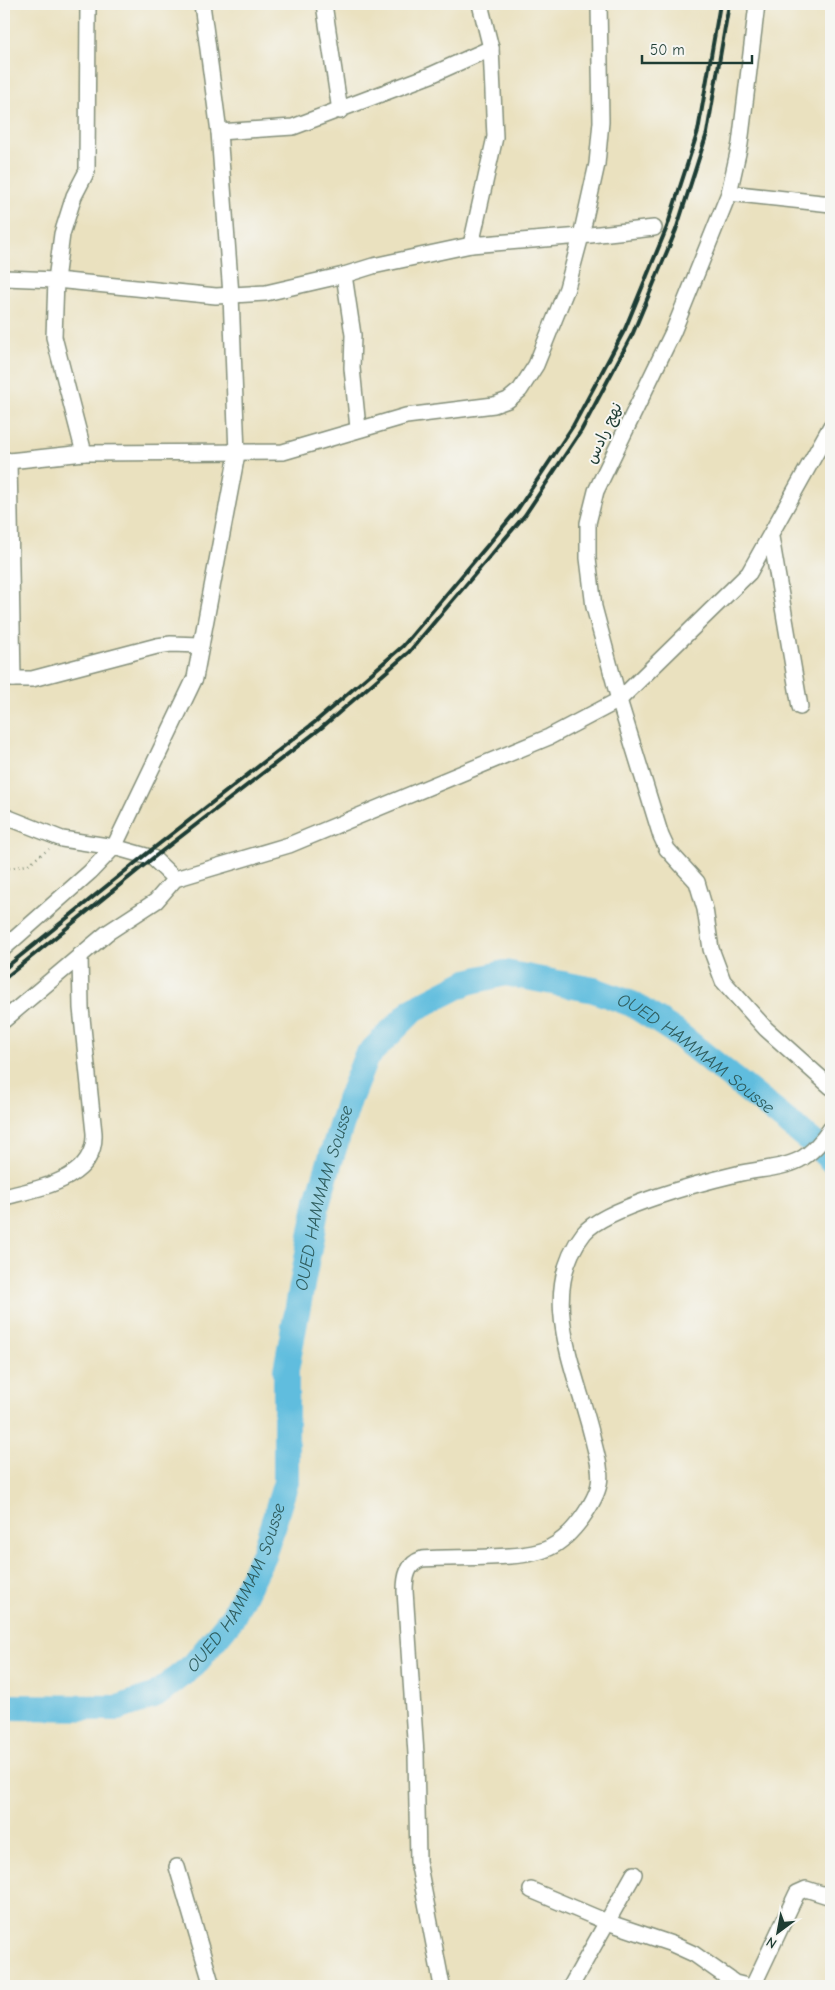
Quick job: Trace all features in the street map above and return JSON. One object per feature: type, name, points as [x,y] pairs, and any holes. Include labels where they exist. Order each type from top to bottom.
[{"type":"street","points":[[84,453],[54,337],[56,280],[62,234],[74,196],[87,171],[88,4]]},
{"type":"street","points":[[4,948],[90,872],[114,847],[190,692],[195,678],[237,454],[231,295],[219,132],[202,4]]},
{"type":"street","points":[[324,4],[340,111]]},
{"type":"street","points":[[471,245],[495,136],[491,48],[480,4]]},
{"type":"street","points":[[201,645],[171,644],[157,646],[32,680],[8,679],[6,460],[84,453],[237,454],[283,452],[358,428],[431,411],[494,405],[508,400],[520,390],[536,365],[567,288],[581,236],[597,164],[602,122],[599,4]]},
{"type":"street","name":"نهج رادس","points":[[756,4],[740,144],[729,193],[673,332],[596,491],[588,523],[588,558],[594,608],[619,700],[663,842],[697,882],[705,909],[711,949],[723,981],[766,1029],[831,1087]]},
{"type":"street","points":[[219,132],[293,127],[340,111],[431,75],[491,48]]},
{"type":"street","points":[[729,193],[831,204]]},
{"type":"street","points":[[4,278],[56,280],[216,296],[231,295],[266,292],[471,245],[654,228]]},
{"type":"street","points":[[344,275],[353,335],[352,368],[358,428]]},
{"type":"street","points":[[4,1020],[107,933],[145,910],[165,892],[175,879],[288,846],[550,737],[619,700],[749,573],[771,537],[831,426]]},
{"type":"street","points":[[771,537],[800,707]]},
{"type":"street","points":[[4,816],[62,839],[114,847],[153,858],[175,879]]},
{"type":"street","points":[[4,1197],[68,1176],[82,1167],[94,1148],[81,1008],[80,955]]},
{"type":"street","points":[[442,1986],[418,1861],[416,1754],[405,1591],[409,1569],[413,1563],[422,1559],[508,1555],[549,1548],[560,1541],[578,1524],[592,1502],[599,1483],[599,1467],[586,1412],[563,1332],[560,1310],[561,1289],[566,1270],[584,1234],[595,1223],[629,1206],[735,1174],[800,1160],[812,1150],[831,1128]]},
{"type":"street","points":[[176,1867],[212,1986]]},
{"type":"street","points":[[571,1986],[634,1874]]},
{"type":"street","points":[[753,1986],[797,1892],[806,1889],[831,1898]]},
{"type":"street","points":[[531,1890],[607,1922],[672,1944],[694,1954],[735,1983],[747,1986]]},
{"type":"path","points":[[4,869],[27,865],[62,839]]},
{"type":"waterway","name":"OUED HAMMAM Sousse","points":[[4,1707],[118,1708],[156,1695],[194,1665],[232,1618],[264,1553],[286,1482],[286,1370],[318,1200],[349,1100],[366,1057],[414,1009],[467,982],[505,973],[594,990],[632,1004],[674,1031],[816,1145],[831,1160]]},
{"type":"railway","points":[[4,969],[145,855],[315,722],[403,646],[518,509],[573,426],[625,329],[667,227],[698,131],[720,4]]},
{"type":"railway","points":[[4,979],[153,858],[320,729],[409,652],[525,515],[581,431],[633,333],[676,230],[707,133],[729,4]]}]
